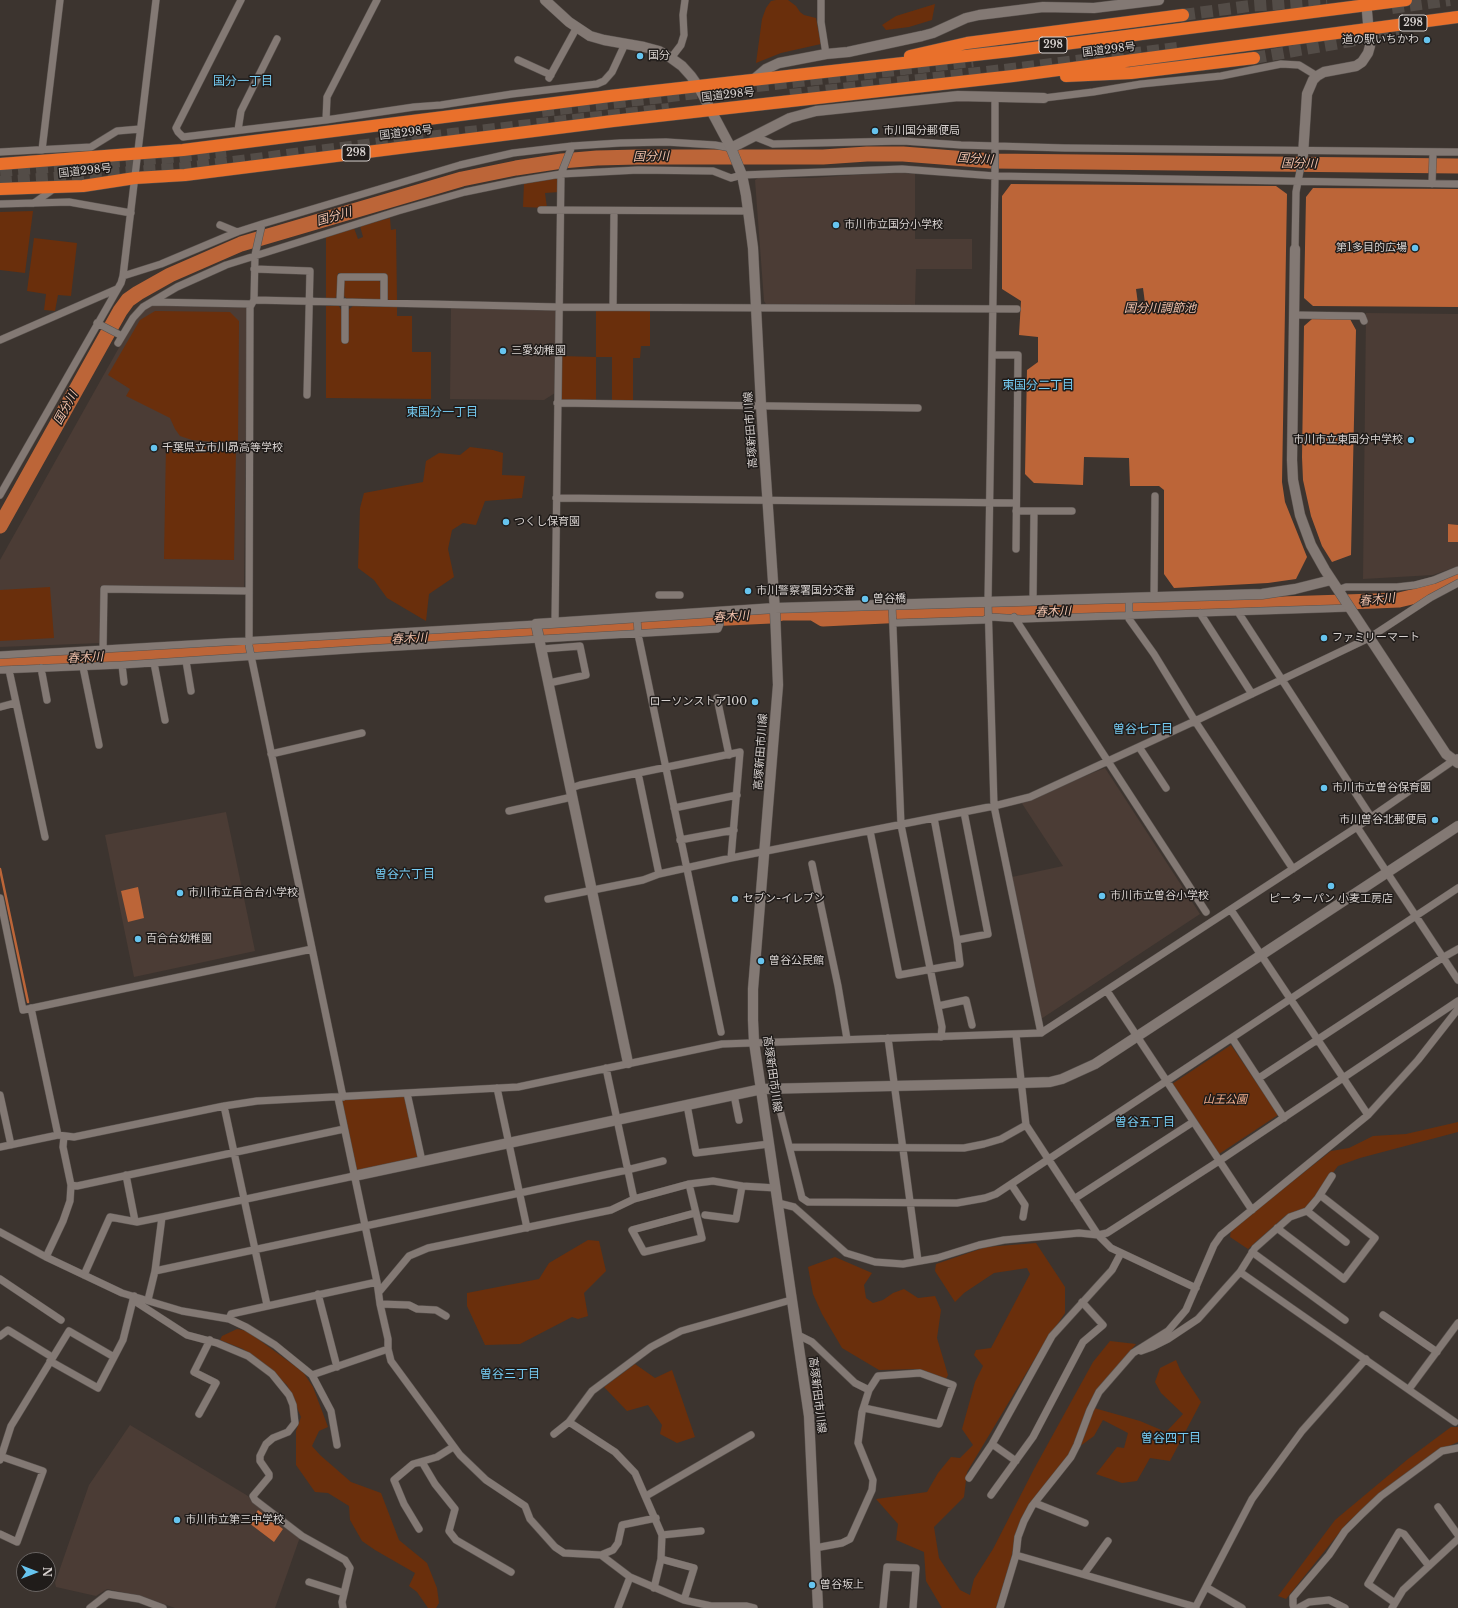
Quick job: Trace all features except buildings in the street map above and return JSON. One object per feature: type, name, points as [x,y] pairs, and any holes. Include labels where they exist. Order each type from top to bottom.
[{"type":"highway","name":"国道298号","points":[[0,164],[183,150],[449,116],[871,67],[1366,2],[1406,0]]},
{"type":"highway","points":[[871,67],[930,51],[967,43],[1183,15]]},
{"type":"highway","name":"国道298号","points":[[0,189],[83,186],[135,178],[185,175],[453,140],[1013,76],[1458,17]]},
{"type":"highway","points":[[1013,76],[1071,76],[1131,73],[1254,58]]},
{"type":"street","points":[[42,150],[60,0]]},
{"type":"street","points":[[0,495],[99,324],[118,289],[123,276],[156,0]]},
{"type":"street","points":[[241,0],[176,128],[183,137],[326,120],[414,107],[440,105],[512,94],[597,84],[604,81],[612,72],[625,44]]},
{"type":"street","points":[[326,120],[327,97],[377,0]]},
{"type":"street","points":[[671,58],[681,45],[684,35],[683,7],[685,0]]},
{"type":"street","points":[[821,0],[821,22],[826,54]]},
{"type":"street","points":[[753,80],[766,69],[779,64],[826,54],[848,52],[933,33],[966,18],[979,15],[1043,4],[1094,8],[1159,0]]},
{"type":"street","name":"高塚新田市川線","points":[[549,1],[577,27],[594,38],[659,51],[671,58],[692,76],[731,148],[740,171],[748,211],[753,248],[778,685],[753,989],[754,1042],[809,1416],[818,1608]]},
{"type":"street","points":[[0,1147],[61,1136],[74,1137],[224,1106],[257,1101],[518,1086],[722,1044],[1041,1033],[1231,910],[1456,760],[1446,754],[1318,559],[1304,530],[1293,480],[1295,249],[1298,177],[1304,152],[1306,94],[1313,80],[1317,76],[1324,72],[1356,66],[1362,62],[1368,53],[1370,46],[1366,2]]},
{"type":"street","points":[[518,60],[550,77],[577,27]]},
{"type":"street","points":[[238,130],[240,111],[277,39]]},
{"type":"street","points":[[123,276],[162,264],[237,232],[460,165],[514,153],[571,148],[605,143],[659,142],[715,145],[731,148],[790,118],[816,111],[958,96],[1044,98],[1142,84],[1221,76],[1281,64],[1299,65],[1317,76]]},
{"type":"street","points":[[995,96],[988,605],[994,806],[1041,1033]]},
{"type":"street","points":[[0,152],[91,147],[117,131],[140,129]]},
{"type":"street","points":[[753,136],[773,144],[902,141],[995,148],[1304,152],[1458,152]]},
{"type":"street","points":[[555,622],[560,210],[562,172],[571,148]]},
{"type":"street","points":[[18,151],[26,162]]},
{"type":"street","points":[[1432,153],[1432,184]]},
{"type":"street","points":[[118,343],[121,335],[133,318],[150,302],[200,276],[255,253],[464,192],[562,172],[713,170],[727,177],[740,171],[902,169],[995,173],[1298,177],[1310,182],[1458,184]]},
{"type":"street","points":[[34,203],[57,187]]},
{"type":"street","points":[[0,204],[69,202],[131,213]]},
{"type":"street","points":[[541,210],[748,211]]},
{"type":"street","points":[[613,307],[614,211]]},
{"type":"street","points":[[220,225],[237,232]]},
{"type":"street","points":[[261,226],[255,253],[253,302],[249,591],[250,657],[312,949],[340,1097],[344,1129],[377,1282],[391,1361],[453,1447],[475,1471],[524,1506],[530,1519],[555,1547],[564,1553],[601,1555],[613,1550],[618,1543],[622,1525],[656,1518]]},
{"type":"street","points":[[254,269],[310,271],[307,395]]},
{"type":"street","points":[[345,340],[341,277],[384,277],[384,303]]},
{"type":"street","points":[[0,340],[118,289]]},
{"type":"street","points":[[150,302],[343,302],[559,307],[1017,309]]},
{"type":"street","points":[[1294,315],[1362,316],[1364,321]]},
{"type":"street","points":[[99,324],[121,335]]},
{"type":"street","points":[[992,355],[1018,355],[1016,549]]},
{"type":"street","points":[[557,403],[918,408]]},
{"type":"street","points":[[1154,598],[1155,496]]},
{"type":"street","points":[[556,498],[990,504],[1034,511],[1072,511]]},
{"type":"street","points":[[1033,600],[1034,511]]},
{"type":"street","points":[[1340,593],[1346,587],[1386,588],[1415,585],[1434,580],[1458,570]]},
{"type":"street","points":[[539,636],[555,622],[637,619],[719,613],[775,613],[988,605],[1033,600],[1129,601],[1154,598],[1268,593],[1295,589],[1331,580]]},
{"type":"street","points":[[548,899],[643,880],[659,874],[731,858],[764,853],[994,806],[1030,797],[1195,721],[1369,638],[1430,598],[1458,583]]},
{"type":"street","points":[[103,650],[104,589],[249,591]]},
{"type":"street","points":[[659,594],[680,595]]},
{"type":"street","points":[[1129,601],[1130,619],[1154,654],[1195,721],[1293,869]]},
{"type":"street","points":[[893,622],[927,623],[991,617],[1022,618],[1238,612],[1349,607]]},
{"type":"street","points":[[892,608],[901,825],[942,1027],[941,1037]]},
{"type":"street","points":[[1238,612],[1371,817]]},
{"type":"street","points":[[0,655],[249,644],[539,636],[718,628],[720,624],[719,613]]},
{"type":"street","points":[[1200,613],[1252,694]]},
{"type":"street","points":[[1014,618],[1108,761],[1183,871],[1206,912]]},
{"type":"street","points":[[637,619],[638,632],[665,768],[721,1032]]},
{"type":"street","points":[[539,636],[628,1063]]},
{"type":"street","points":[[0,670],[122,665],[250,657],[539,636],[580,646],[586,675],[549,683]]},
{"type":"street","points":[[186,661],[191,690]]},
{"type":"street","points":[[154,663],[165,720]]},
{"type":"street","points":[[122,665],[124,682]]},
{"type":"street","points":[[83,667],[99,745]]},
{"type":"street","points":[[41,668],[47,700]]},
{"type":"street","points":[[9,670],[15,704],[45,837]]},
{"type":"street","points":[[717,698],[729,755]]},
{"type":"street","points":[[0,707],[15,704]]},
{"type":"street","points":[[271,754],[362,733]]},
{"type":"street","points":[[1139,747],[1166,788]]},
{"type":"street","points":[[509,811],[638,773],[740,752],[731,858]]},
{"type":"street","points":[[638,773],[659,874]]},
{"type":"street","points":[[674,808],[736,795]]},
{"type":"street","points":[[957,940],[988,934],[964,812]]},
{"type":"street","points":[[870,831],[899,975],[931,970],[960,964],[957,940],[934,818]]},
{"type":"street","points":[[84,1275],[110,1217],[135,1221],[162,1218],[509,1142],[762,1089],[775,1090],[1022,1083],[1050,1082],[1062,1079],[1082,1071],[1137,1037],[1458,826]]},
{"type":"street","points":[[1357,827],[1442,958],[1458,980]]},
{"type":"street","points":[[680,840],[734,830]]},
{"type":"street","points":[[812,864],[838,986],[847,1039]]},
{"type":"street","points":[[775,1090],[802,1198],[808,1202],[910,1204],[957,1203],[996,1194],[1458,888]]},
{"type":"street","points":[[0,902],[16,971],[16,978],[23,1010],[312,949]]},
{"type":"street","points":[[1231,910],[1368,1115]]},
{"type":"street","points":[[1259,1078],[1458,949]]},
{"type":"street","points":[[1107,991],[1252,1210]]},
{"type":"street","points":[[938,1006],[966,1000],[972,1025]]},
{"type":"street","points":[[778,1203],[794,1207],[846,1253],[875,1262],[903,1264],[961,1252],[978,1244],[1004,1240],[1079,1233],[1098,1235],[1107,1233],[1219,1161],[1458,1001]]},
{"type":"street","points":[[31,1008],[71,1185],[70,1201],[63,1221],[46,1257]]},
{"type":"street","points":[[1000,1608],[1016,1555],[1018,1537],[1024,1521],[1035,1503],[1071,1457],[1078,1445],[1090,1410],[1099,1392],[1133,1353],[1168,1331],[1186,1310],[1214,1245],[1221,1235],[1368,1115],[1418,1060],[1458,1009]]},
{"type":"street","points":[[1016,1035],[1026,1125],[1098,1235],[1111,1248],[1196,1288]]},
{"type":"street","points":[[888,1038],[918,1261]]},
{"type":"street","points":[[1232,1038],[1284,1118]]},
{"type":"street","points":[[606,1068],[634,1199]]},
{"type":"street","points":[[497,1088],[527,1228]]},
{"type":"street","points":[[407,1093],[422,1161]]},
{"type":"street","points":[[0,1095],[11,1145]]},
{"type":"street","points":[[734,1095],[739,1120]]},
{"type":"street","points":[[687,1105],[696,1153],[769,1144]]},
{"type":"street","points":[[224,1106],[267,1305]]},
{"type":"street","points":[[1074,1199],[1193,1122]]},
{"type":"street","points":[[790,1147],[964,1148],[1001,1139],[1026,1125]]},
{"type":"street","points":[[71,1185],[77,1186],[344,1129]]},
{"type":"street","points":[[155,1271],[628,1170],[663,1161]]},
{"type":"street","points":[[126,1175],[135,1221]]},
{"type":"street","points":[[1133,1353],[1152,1347],[1186,1328],[1198,1319],[1240,1272],[1255,1248],[1290,1217],[1307,1211],[1320,1195],[1332,1176]]},
{"type":"street","points":[[379,1292],[409,1256],[428,1248],[611,1210],[634,1199],[689,1184],[713,1181],[742,1186],[776,1188]]},
{"type":"street","points":[[689,1184],[702,1238],[644,1252],[632,1230],[695,1213]]},
{"type":"street","points":[[1011,1184],[1025,1205],[1023,1217]]},
{"type":"street","points":[[705,1215],[736,1219],[742,1186]]},
{"type":"street","points":[[1277,1228],[1344,1279],[1375,1238],[1320,1195]]},
{"type":"street","points":[[1307,1211],[1346,1242]]},
{"type":"street","points":[[148,1300],[155,1271],[162,1218]]},
{"type":"street","points":[[0,1232],[46,1257],[134,1298],[187,1334],[210,1340],[231,1348],[252,1359],[272,1374],[289,1395],[293,1405],[295,1422],[288,1432],[273,1438],[266,1444],[260,1456],[260,1461],[269,1474],[269,1477],[253,1496],[260,1504],[302,1536],[345,1560],[350,1568],[344,1593],[343,1608]]},
{"type":"street","points":[[1252,1252],[1346,1320]]},
{"type":"street","points":[[969,1478],[992,1444],[1052,1336],[1112,1270],[1121,1253]]},
{"type":"street","points":[[1240,1272],[1455,1422]]},
{"type":"street","points":[[0,1279],[61,1320]]},
{"type":"street","points":[[229,1319],[231,1314],[267,1305],[377,1282]]},
{"type":"street","points":[[318,1294],[337,1367]]},
{"type":"street","points":[[134,1298],[148,1300],[182,1311],[229,1319],[246,1327],[275,1346],[312,1375],[331,1411],[337,1445]]},
{"type":"street","points":[[0,1336],[8,1330],[98,1388],[123,1340],[134,1298]]},
{"type":"street","points":[[554,1434],[569,1422],[592,1391],[626,1364],[657,1344],[681,1331],[791,1300]]},
{"type":"street","points":[[991,1495],[1033,1437],[1083,1342],[1103,1325],[1082,1302]]},
{"type":"street","points":[[380,1304],[436,1310],[446,1316]]},
{"type":"street","points":[[1382,1315],[1437,1352]]},
{"type":"street","points":[[1409,1389],[1458,1323]]},
{"type":"street","points":[[0,1534],[17,1542],[43,1471],[0,1457],[11,1426],[69,1331],[114,1357]]},
{"type":"street","points":[[796,1334],[812,1342],[855,1383],[869,1390]]},
{"type":"street","points":[[199,1414],[216,1383],[194,1372],[210,1340]]},
{"type":"street","points":[[312,1375],[388,1349]]},
{"type":"street","points":[[1016,1555],[1195,1607],[1252,1499],[1302,1431],[1366,1359]]},
{"type":"street","points":[[815,1548],[842,1543],[850,1539],[872,1490],[872,1480],[858,1443],[864,1408],[869,1390],[878,1376],[920,1373],[953,1385],[939,1424],[864,1408]]},
{"type":"street","points":[[569,1422],[616,1452],[635,1473],[662,1534],[661,1559],[654,1588]]},
{"type":"street","points":[[646,1496],[751,1435]]},
{"type":"street","points":[[992,1444],[1016,1461]]},
{"type":"street","points":[[419,1529],[404,1504],[394,1480],[413,1464],[437,1457],[453,1447]]},
{"type":"street","points":[[1294,1608],[1293,1597],[1329,1555],[1345,1531],[1362,1514],[1386,1492],[1442,1451],[1458,1448]]},
{"type":"street","points":[[422,1462],[435,1484],[455,1509],[449,1531],[452,1536],[468,1548],[511,1572]]},
{"type":"street","points":[[1035,1503],[1085,1523]]},
{"type":"street","points":[[1438,1507],[1458,1535]]},
{"type":"street","points":[[662,1534],[701,1531]]},
{"type":"street","points":[[1429,1566],[1404,1534],[1399,1532],[1368,1584],[1393,1605],[1403,1590],[1429,1566],[1458,1539]]},
{"type":"street","points":[[1084,1574],[1108,1541]]},
{"type":"street","points":[[601,1555],[630,1577],[684,1600],[711,1606],[746,1606],[754,1608]]},
{"type":"street","points":[[661,1559],[694,1568],[684,1600]]},
{"type":"street","points":[[883,1608],[887,1567],[916,1568],[914,1608]]},
{"type":"street","points":[[618,1608],[630,1577]]},
{"type":"street","points":[[309,1582],[344,1593]]},
{"type":"street","points":[[1206,1587],[1242,1608]]},
{"type":"street","points":[[90,1608],[108,1594],[139,1599],[163,1608]]},
{"type":"street","points":[[1298,1608],[1309,1602],[1329,1600],[1345,1608]]},
{"type":"street","points":[[1327,1608],[1329,1600]]},
{"type":"shaded area","name":"市川市立国分小学校","points":[[902,173],[915,174],[915,239],[972,239],[972,269],[916,269],[915,305],[766,304],[764,301],[755,180],[758,178],[811,178]]},
{"type":"shaded area","name":"千葉県立市川昴高等学校","points":[[150,305],[247,306],[244,588],[100,586],[101,643],[0,647],[0,560],[135,319]]},
{"type":"shaded area","name":"三愛幼稚園","points":[[451,308],[556,309],[555,393],[544,400],[450,399]]},
{"type":"shaded area","name":"市川市立東国分中学校","points":[[1366,313],[1458,314],[1458,566],[1433,575],[1363,579]]},
{"type":"shaded area","name":"市川市立曽谷小学校","points":[[1105,768],[1200,914],[1041,1019],[1012,877],[1063,866],[1021,802]]},
{"type":"shaded area","name":"市川市立百合台小学校","points":[[226,812],[255,951],[134,977],[105,835]]},
{"type":"shaded area","name":"市川市立第三中学校","points":[[130,1425],[248,1496],[252,1502],[300,1537],[275,1608],[175,1608],[141,1596],[107,1589],[96,1596],[56,1587],[56,1580],[89,1485]]},
{"type":"green space","points":[[788,0],[804,15],[816,18],[821,44],[781,53],[756,63],[762,19],[766,8],[771,1]]},
{"type":"green space","points":[[935,4],[932,20],[909,27],[886,30],[882,25],[896,16]]},
{"type":"green space","points":[[555,178],[559,181],[559,192],[545,193],[547,208],[523,207],[524,183]]},
{"type":"green space","points":[[33,211],[25,273],[0,270],[0,212]]},
{"type":"green space","points":[[390,218],[391,230],[396,229],[397,301],[389,300],[387,298],[387,274],[338,273],[337,296],[335,298],[326,298],[326,236],[354,228],[358,239],[363,237],[360,226]]},
{"type":"green space","points":[[34,238],[77,243],[71,296],[58,295],[55,311],[44,310],[46,294],[27,291]]},
{"type":"green space","points":[[347,279],[378,280],[381,283],[381,299],[348,300],[344,296],[344,282]]},
{"type":"green space","points":[[326,306],[339,306],[341,310],[342,341],[348,341],[348,310],[353,306],[397,307],[397,316],[412,316],[412,352],[431,352],[431,399],[326,398]]},
{"type":"green space","points":[[596,310],[650,310],[650,346],[641,346],[640,358],[633,358],[633,401],[612,400],[612,357],[596,357]]},
{"type":"green space","points":[[155,311],[230,312],[239,321],[238,444],[192,440],[180,436],[170,418],[126,396],[130,389],[108,375],[140,320]]},
{"type":"green space","points":[[560,356],[596,357],[596,400],[560,399]]},
{"type":"green space","points":[[166,446],[236,447],[234,560],[164,559]]},
{"type":"green space","points":[[470,447],[503,453],[502,475],[525,476],[522,498],[485,501],[476,525],[463,523],[452,530],[448,549],[454,577],[429,594],[426,621],[387,598],[374,580],[358,568],[360,508],[364,493],[423,482],[426,461],[439,453],[460,455]]},
{"type":"green space","points":[[50,587],[54,638],[0,641],[0,590]]},
{"type":"green space","name":"山王公園","points":[[1231,1045],[1278,1115],[1219,1154],[1172,1084]]},
{"type":"green space","points":[[407,1093],[422,1161],[354,1176],[338,1098]]},
{"type":"green space","points":[[1458,1122],[1458,1132],[1360,1158],[1338,1166],[1306,1208],[1285,1216],[1248,1249],[1230,1237],[1231,1230],[1331,1151],[1349,1148],[1373,1136],[1406,1134]]},
{"type":"green space","points":[[588,1240],[599,1241],[606,1271],[584,1293],[588,1316],[578,1319],[572,1317],[520,1344],[485,1345],[467,1306],[467,1293],[539,1279],[549,1263]]},
{"type":"green space","points":[[1036,1243],[1065,1287],[1065,1313],[1040,1350],[967,1472],[964,1497],[934,1527],[939,1558],[960,1590],[970,1595],[974,1579],[993,1549],[1034,1469],[1093,1362],[1110,1341],[1136,1344],[1104,1382],[1087,1406],[1140,1421],[1166,1432],[1183,1414],[1161,1393],[1155,1382],[1160,1368],[1176,1360],[1181,1372],[1201,1402],[1170,1461],[1150,1458],[1137,1481],[1122,1483],[1096,1474],[1117,1447],[1124,1448],[1128,1433],[1103,1420],[1094,1436],[1068,1455],[1021,1518],[996,1608],[942,1608],[926,1581],[924,1552],[896,1540],[898,1524],[876,1499],[927,1492],[938,1473],[951,1457],[960,1458],[973,1445],[962,1429],[975,1382],[983,1366],[974,1355],[976,1350],[991,1348],[1030,1274],[1027,1268],[994,1273],[964,1293],[955,1302],[935,1271],[936,1264],[986,1247]]},
{"type":"green space","points":[[835,1257],[872,1273],[864,1285],[866,1298],[873,1303],[883,1300],[893,1293],[904,1289],[918,1298],[935,1296],[941,1310],[937,1338],[948,1375],[946,1379],[917,1369],[879,1370],[842,1348],[822,1314],[813,1294],[808,1267]]},
{"type":"green space","points":[[237,1329],[247,1331],[303,1372],[313,1387],[328,1427],[319,1431],[312,1446],[351,1482],[381,1493],[399,1540],[427,1563],[437,1588],[439,1603],[436,1608],[428,1608],[417,1592],[409,1586],[415,1573],[362,1541],[350,1520],[349,1506],[328,1493],[315,1492],[296,1465],[296,1431],[301,1417],[287,1385],[243,1349],[220,1340],[222,1336]]},
{"type":"green space","points":[[635,1364],[655,1378],[672,1370],[695,1437],[677,1443],[660,1434],[662,1425],[648,1405],[627,1411],[604,1387]]},
{"type":"green space","points":[[1451,1427],[1458,1427],[1458,1442],[1435,1452],[1348,1522],[1286,1599],[1278,1596],[1335,1520],[1408,1459]]},
{"type":"water","name":"国分川調節池","points":[[1011,184],[1276,186],[1287,194],[1282,482],[1285,502],[1307,557],[1296,579],[1268,583],[1174,588],[1164,574],[1164,490],[1159,486],[1130,486],[1129,458],[1084,457],[1083,485],[1034,483],[1025,474],[1027,370],[1038,362],[1038,337],[1019,335],[1021,301],[1002,289],[1002,196]]},
{"type":"water","points":[[1313,188],[1458,189],[1458,307],[1313,306],[1304,298],[1306,197]]},
{"type":"water","points":[[1312,319],[1350,319],[1356,330],[1351,555],[1332,562],[1322,546],[1311,516],[1303,480],[1304,326]]},
{"type":"water","points":[[1448,524],[1458,525],[1458,542],[1448,542]]},
{"type":"water","points":[[138,887],[144,918],[128,922],[121,891]]},
{"type":"water","points":[[258,1510],[283,1529],[274,1542],[249,1523]]},
{"type":"pier","points":[[1143,288],[1145,303],[1138,304],[1136,289]]},
{"type":"waterway","name":"国分川","points":[[0,526],[120,311],[128,300],[170,275],[241,244],[462,179],[516,168],[562,161],[597,158],[823,157],[867,154],[903,154],[992,161],[1458,166]]},
{"type":"waterway","name":"春木川","points":[[0,663],[703,622],[707,619],[771,616],[782,613],[813,613],[823,619],[926,614],[1399,600],[1420,595],[1458,577]]},
{"type":"waterway","points":[[0,869],[28,1002]]},
{"type":"tunnel","points":[[1183,15],[1249,6],[1327,0]]},
{"type":"tunnel","points":[[1392,8],[1450,0]]},
{"type":"tunnel","points":[[1254,58],[1351,41],[1398,29]]},
{"type":"tunnel","points":[[790,95],[1177,48]]},
{"type":"tunnel","points":[[542,111],[973,61]]},
{"type":"tunnel","points":[[0,182],[185,168],[452,134],[669,109]]},
{"type":"tunnel","points":[[0,171],[184,156],[226,151]]},
{"type":"place","name":"道の駅いちかわ","points":[[1427,40]]},
{"type":"place","name":"国分","points":[[640,56]]},
{"type":"place","name":"市川国分郵便局","points":[[875,131]]},
{"type":"place","name":"市川市立国分小学校","points":[[836,225]]},
{"type":"place","name":"第1多目的広場","points":[[1415,248]]},
{"type":"place","name":"三愛幼稚園","points":[[503,351]]},
{"type":"place","name":"市川市立東国分中学校","points":[[1411,440]]},
{"type":"place","name":"千葉県立市川昴高等学校","points":[[154,448]]},
{"type":"place","name":"つくし保育園","points":[[506,522]]},
{"type":"place","name":"市川警察署国分交番","points":[[748,591]]},
{"type":"place","name":"曽谷橋","points":[[865,599]]},
{"type":"place","name":"ファミリーマート","points":[[1324,638]]},
{"type":"place","name":"ローソンストア100","points":[[755,702]]},
{"type":"place","name":"市川市立曽谷保育園","points":[[1324,788]]},
{"type":"place","name":"市川曽谷北郵便局","points":[[1435,820]]},
{"type":"place","name":"ピーターパン 小麦工房店","points":[[1331,886]]},
{"type":"place","name":"市川市立百合台小学校","points":[[180,893]]},
{"type":"place","name":"市川市立曽谷小学校","points":[[1102,896]]},
{"type":"place","name":"セブン-イレブン","points":[[735,899]]},
{"type":"place","name":"百合台幼稚園","points":[[138,939]]},
{"type":"place","name":"曽谷公民館","points":[[761,961]]},
{"type":"place","name":"市川市立第三中学校","points":[[177,1520]]},
{"type":"place","name":"曽谷坂上","points":[[812,1585]]},
{"type":"district","name":"国分一丁目","points":[[243,82]]},
{"type":"district","name":"東国分二丁目","points":[[1038,386]]},
{"type":"district","name":"東国分一丁目","points":[[442,413]]},
{"type":"district","name":"曽谷七丁目","points":[[1143,730]]},
{"type":"district","name":"曽谷六丁目","points":[[405,875]]},
{"type":"district","name":"曽谷五丁目","points":[[1145,1123]]},
{"type":"district","name":"曽谷三丁目","points":[[510,1375]]},
{"type":"district","name":"曽谷四丁目","points":[[1171,1439]]}]
